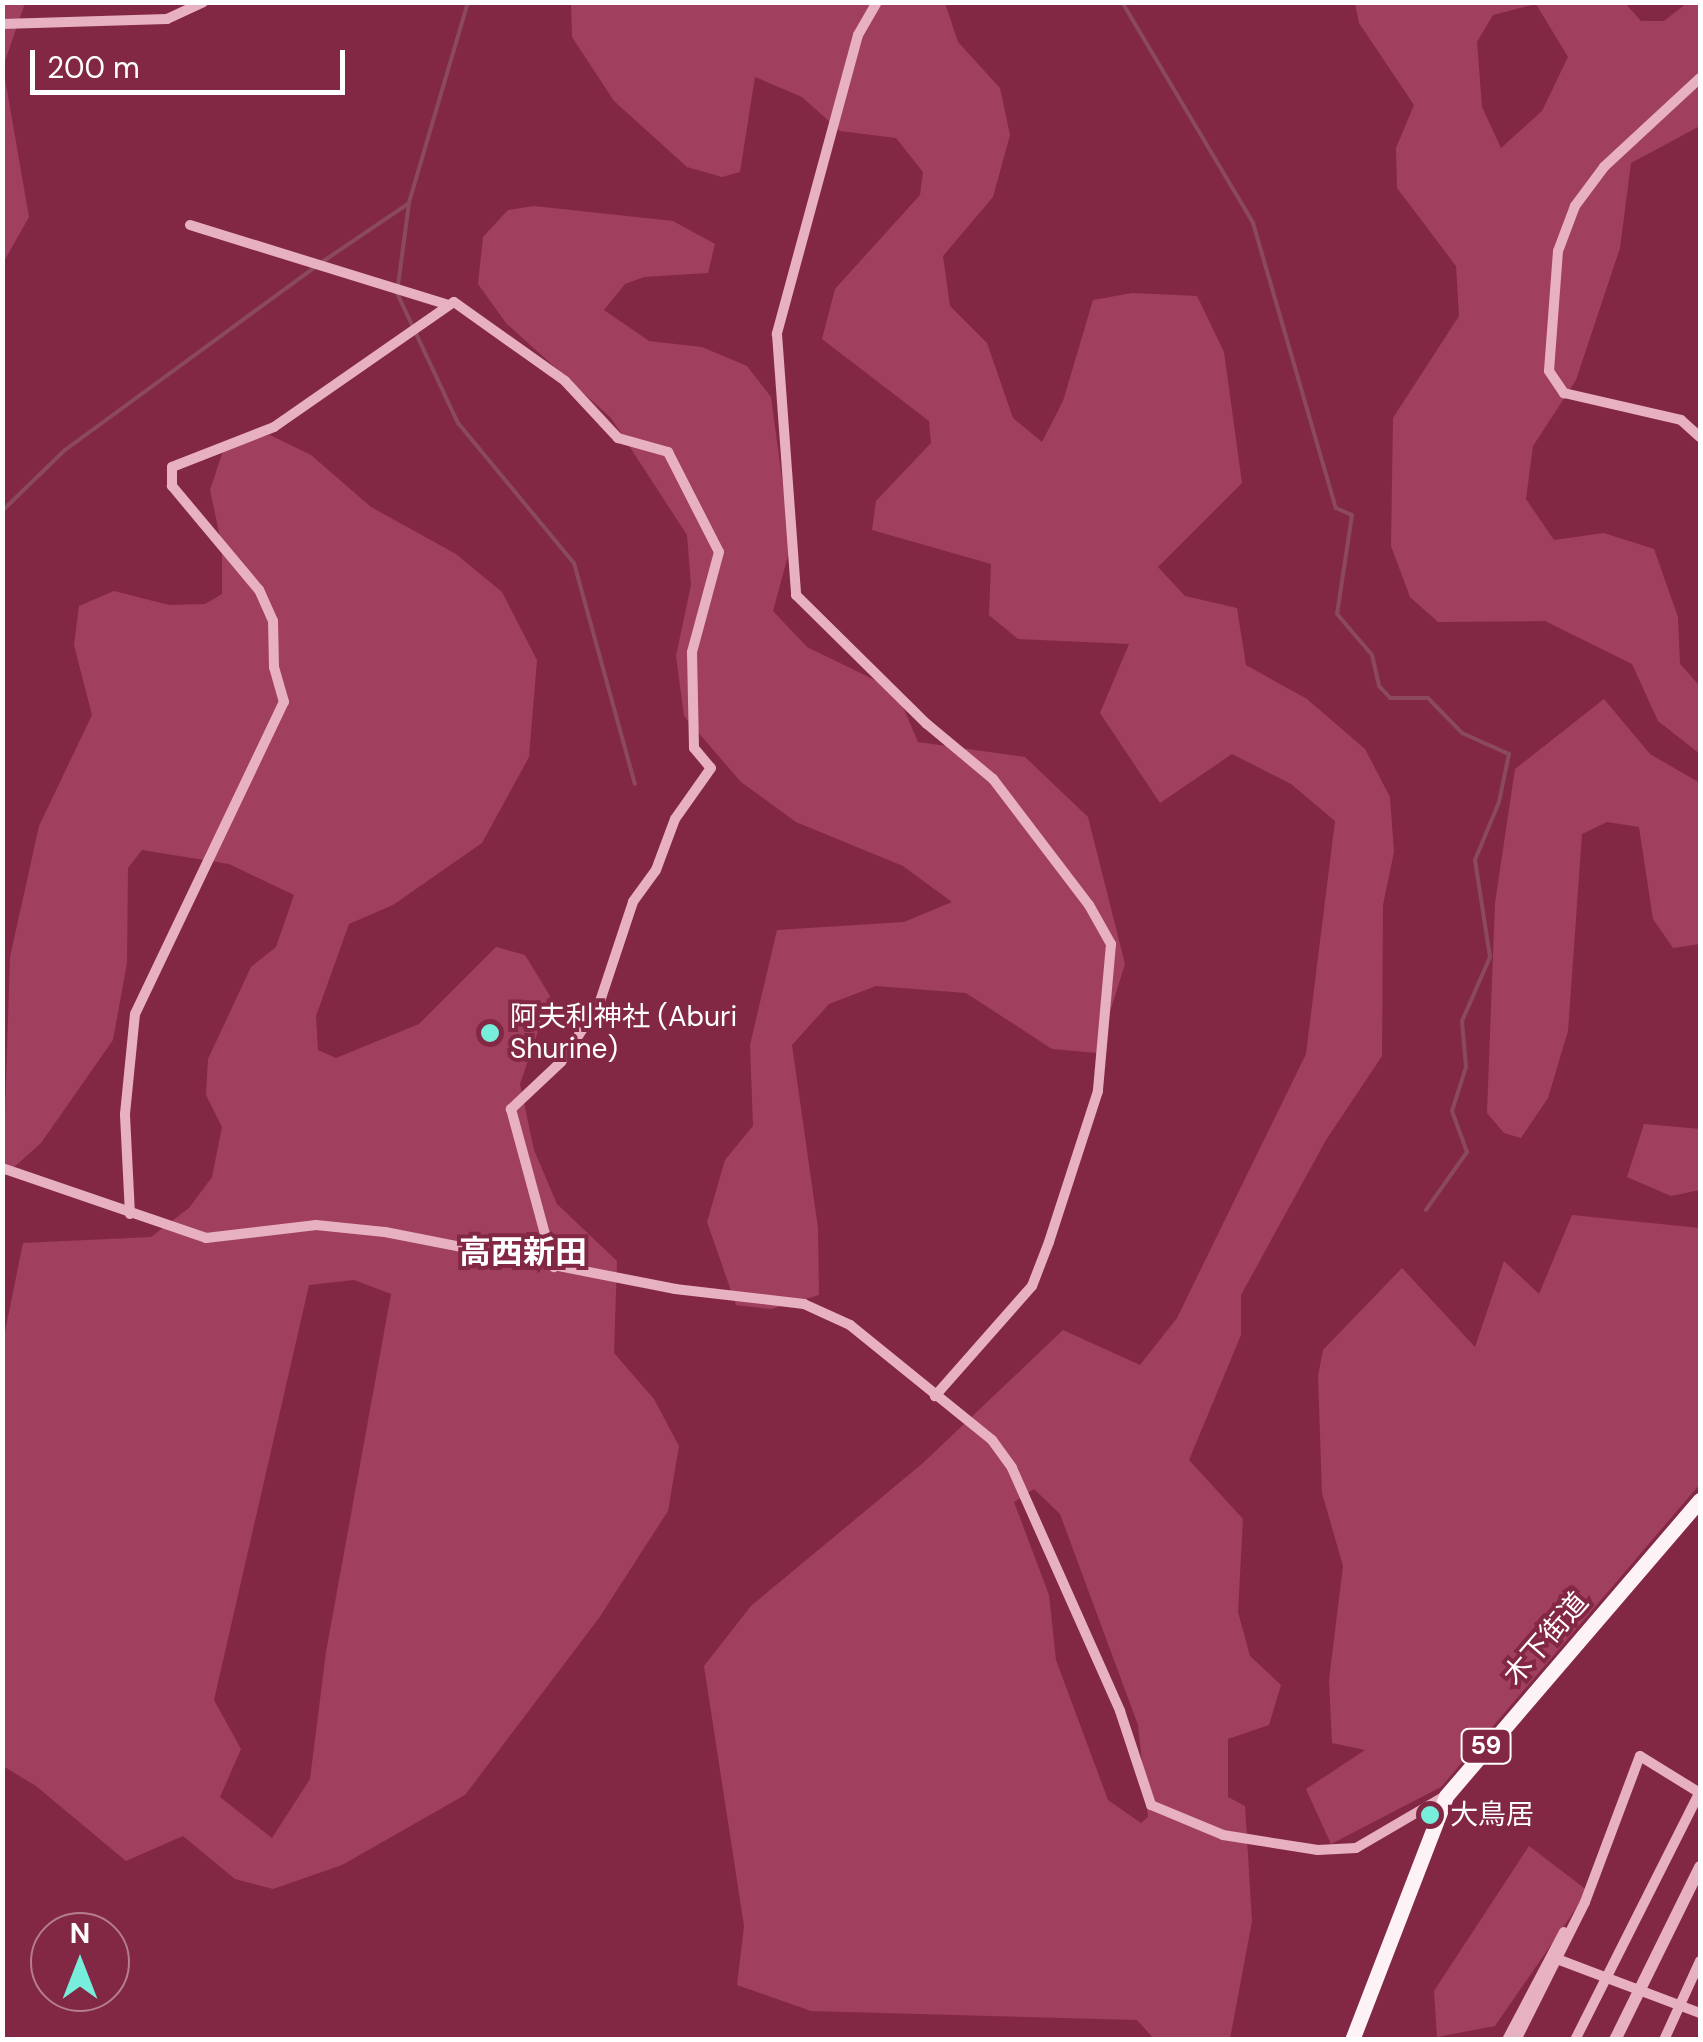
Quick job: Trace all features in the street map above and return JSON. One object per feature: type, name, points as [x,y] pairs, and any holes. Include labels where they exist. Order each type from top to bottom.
[{"type":"main road","name":"木下街道","points":[[1352,2040],[1446,1796],[1698,1509]]},
{"type":"street","points":[[2,24],[168,19],[203,2]]},
{"type":"street","points":[[877,2],[858,35],[777,334],[796,595],[927,724],[994,780],[1090,905],[1111,944],[1098,1091],[1032,1286],[935,1396]]},
{"type":"street","points":[[1700,78],[1604,167],[1576,206],[1558,251],[1550,371],[1564,393],[1681,420],[1700,437]]},
{"type":"street","points":[[190,225],[448,305]]},
{"type":"street","points":[[130,1214],[126,1114],[136,1014],[284,702],[274,666],[273,622],[259,590],[172,486],[172,467],[274,427],[448,305],[460,303],[506,333],[528,358],[565,381],[618,438],[668,452],[719,552],[692,652],[694,748],[711,768],[675,819],[656,870],[632,902],[594,1012],[561,1062],[511,1109],[554,1266]]},
{"type":"street","points":[[2,1168],[206,1238],[316,1224],[804,1304],[850,1325],[992,1440],[1012,1468],[1120,1710],[1151,1805],[1223,1836],[1318,1850],[1356,1848],[1446,1796]]},
{"type":"street","points":[[1516,2040],[1580,1914],[1640,1756],[1700,1792],[1574,2040]]},
{"type":"street","points":[[1615,2040],[1700,1867]]},
{"type":"street","points":[[1507,2040],[1580,1914]]},
{"type":"street","points":[[1557,1958],[1700,2013]]},
{"type":"street","points":[[1664,2040],[1700,1961]]},
{"type":"shaded area","points":[[3,3],[25,3],[3,67]]},
{"type":"shaded area","points":[[571,3],[945,3],[958,42],[1000,88],[1010,135],[993,197],[943,256],[950,306],[987,343],[1013,418],[1042,442],[1063,401],[1093,300],[1132,293],[1197,296],[1224,352],[1242,483],[1158,567],[1185,596],[1237,608],[1246,665],[1307,699],[1365,749],[1390,797],[1394,852],[1383,905],[1382,1056],[1326,1140],[1241,1295],[1241,1335],[1189,1460],[1243,1519],[1238,1612],[1250,1656],[1281,1685],[1269,1725],[1228,1739],[1228,1797],[1245,1806],[1252,1921],[1230,2039],[1154,2039],[1137,2020],[811,2011],[737,1985],[744,1926],[704,1666],[751,1606],[923,1463],[1063,1330],[1140,1365],[1177,1318],[1306,1054],[1335,821],[1291,784],[1232,754],[1160,803],[1100,713],[1129,644],[1018,639],[989,615],[991,564],[872,530],[876,501],[931,443],[929,421],[822,339],[835,289],[920,195],[923,172],[896,138],[840,131],[802,97],[755,77],[740,172],[722,177],[687,167],[614,101],[572,37]],"holes":[[[1034,1489],[1060,1514],[1138,1725],[1148,1817],[1141,1823],[1108,1800],[1056,1660],[1049,1595],[1014,1502]]]},
{"type":"shaded area","points":[[1355,3],[1625,3],[1641,21],[1664,21],[1687,3],[1700,3],[1700,126],[1631,163],[1620,248],[1576,380],[1533,446],[1526,499],[1554,540],[1604,533],[1654,549],[1678,617],[1680,664],[1700,686],[1700,754],[1658,721],[1632,664],[1545,621],[1438,622],[1410,597],[1391,546],[1393,418],[1459,316],[1456,266],[1397,188],[1396,148],[1414,105],[1359,23]],"holes":[[[1536,4],[1568,57],[1542,111],[1501,148],[1482,107],[1477,42],[1493,15]]]},
{"type":"shaded area","points":[[3,67],[29,217],[3,263]]},
{"type":"shaded area","points":[[534,206],[673,221],[715,244],[708,273],[644,277],[625,284],[604,310],[649,341],[702,347],[747,366],[771,397],[791,545],[773,611],[807,647],[881,683],[901,702],[918,742],[1025,757],[1088,817],[1125,964],[1097,1053],[1052,1049],[966,993],[876,986],[829,1004],[792,1045],[818,1228],[819,1295],[771,1309],[736,1305],[707,1222],[725,1160],[753,1126],[750,1045],[777,930],[904,922],[952,902],[903,866],[796,822],[741,782],[684,716],[676,656],[691,585],[687,535],[611,418],[506,323],[478,284],[483,237],[508,210]]},
{"type":"shaded area","points":[[270,435],[311,455],[371,507],[456,554],[502,592],[537,660],[529,757],[482,843],[393,905],[349,924],[316,1016],[318,1050],[336,1058],[419,1024],[496,947],[525,955],[550,996],[520,1084],[534,1150],[557,1204],[617,1261],[614,1353],[654,1399],[679,1446],[668,1511],[599,1618],[465,1795],[342,1865],[273,1889],[235,1879],[183,1836],[126,1861],[36,1786],[3,1766],[2,1346],[23,1243],[151,1237],[189,1208],[212,1177],[222,1127],[206,1095],[208,1059],[251,967],[276,947],[294,895],[229,864],[142,850],[128,868],[127,963],[113,1040],[41,1143],[3,1177],[10,957],[39,826],[92,715],[74,645],[79,606],[114,591],[169,605],[205,604],[222,594],[222,546],[210,490],[225,445]],"holes":[[[354,1280],[391,1294],[326,1652],[310,1779],[272,1838],[220,1797],[241,1749],[214,1700],[309,1285]]]},
{"type":"shaded area","points":[[1604,699],[1650,754],[1700,783],[1700,944],[1673,948],[1653,919],[1639,827],[1607,822],[1582,834],[1568,1031],[1548,1098],[1521,1138],[1504,1133],[1487,1113],[1495,903],[1515,769]]},
{"type":"shaded area","points":[[1644,1124],[1700,1129],[1700,1190],[1671,1196],[1627,1177]]},
{"type":"shaded area","points":[[1572,1215],[1700,1228],[1700,1484],[1441,1787],[1331,1844],[1306,1789],[1365,1750],[1332,1743],[1329,1680],[1343,1566],[1322,1493],[1318,1376],[1323,1350],[1402,1268],[1475,1347],[1504,1261],[1539,1294]]},
{"type":"shaded area","points":[[1529,1846],[1588,1891],[1495,2026],[1437,2037],[1434,1991]]},
{"type":"waterway","points":[[468,2],[409,203],[397,293],[458,423],[574,563],[635,784]]},
{"type":"waterway","points":[[1122,2],[1253,223],[1336,508],[1352,515],[1337,614],[1372,655],[1379,686],[1390,698],[1428,698],[1462,733],[1509,754],[1499,802],[1475,860],[1490,957],[1462,1021],[1466,1067],[1452,1111],[1467,1152],[1426,1210]]},
{"type":"waterway","points":[[322,262],[409,203]]},
{"type":"waterway","points":[[2,511],[65,450],[314,268]]},
{"type":"place","name":"阿夫利神社 (Aburi Shurine)","points":[[490,1033]]},
{"type":"place","name":"大鳥居","points":[[1430,1815]]},
{"type":"district","name":"高西新田","points":[[523,1252]]}]
